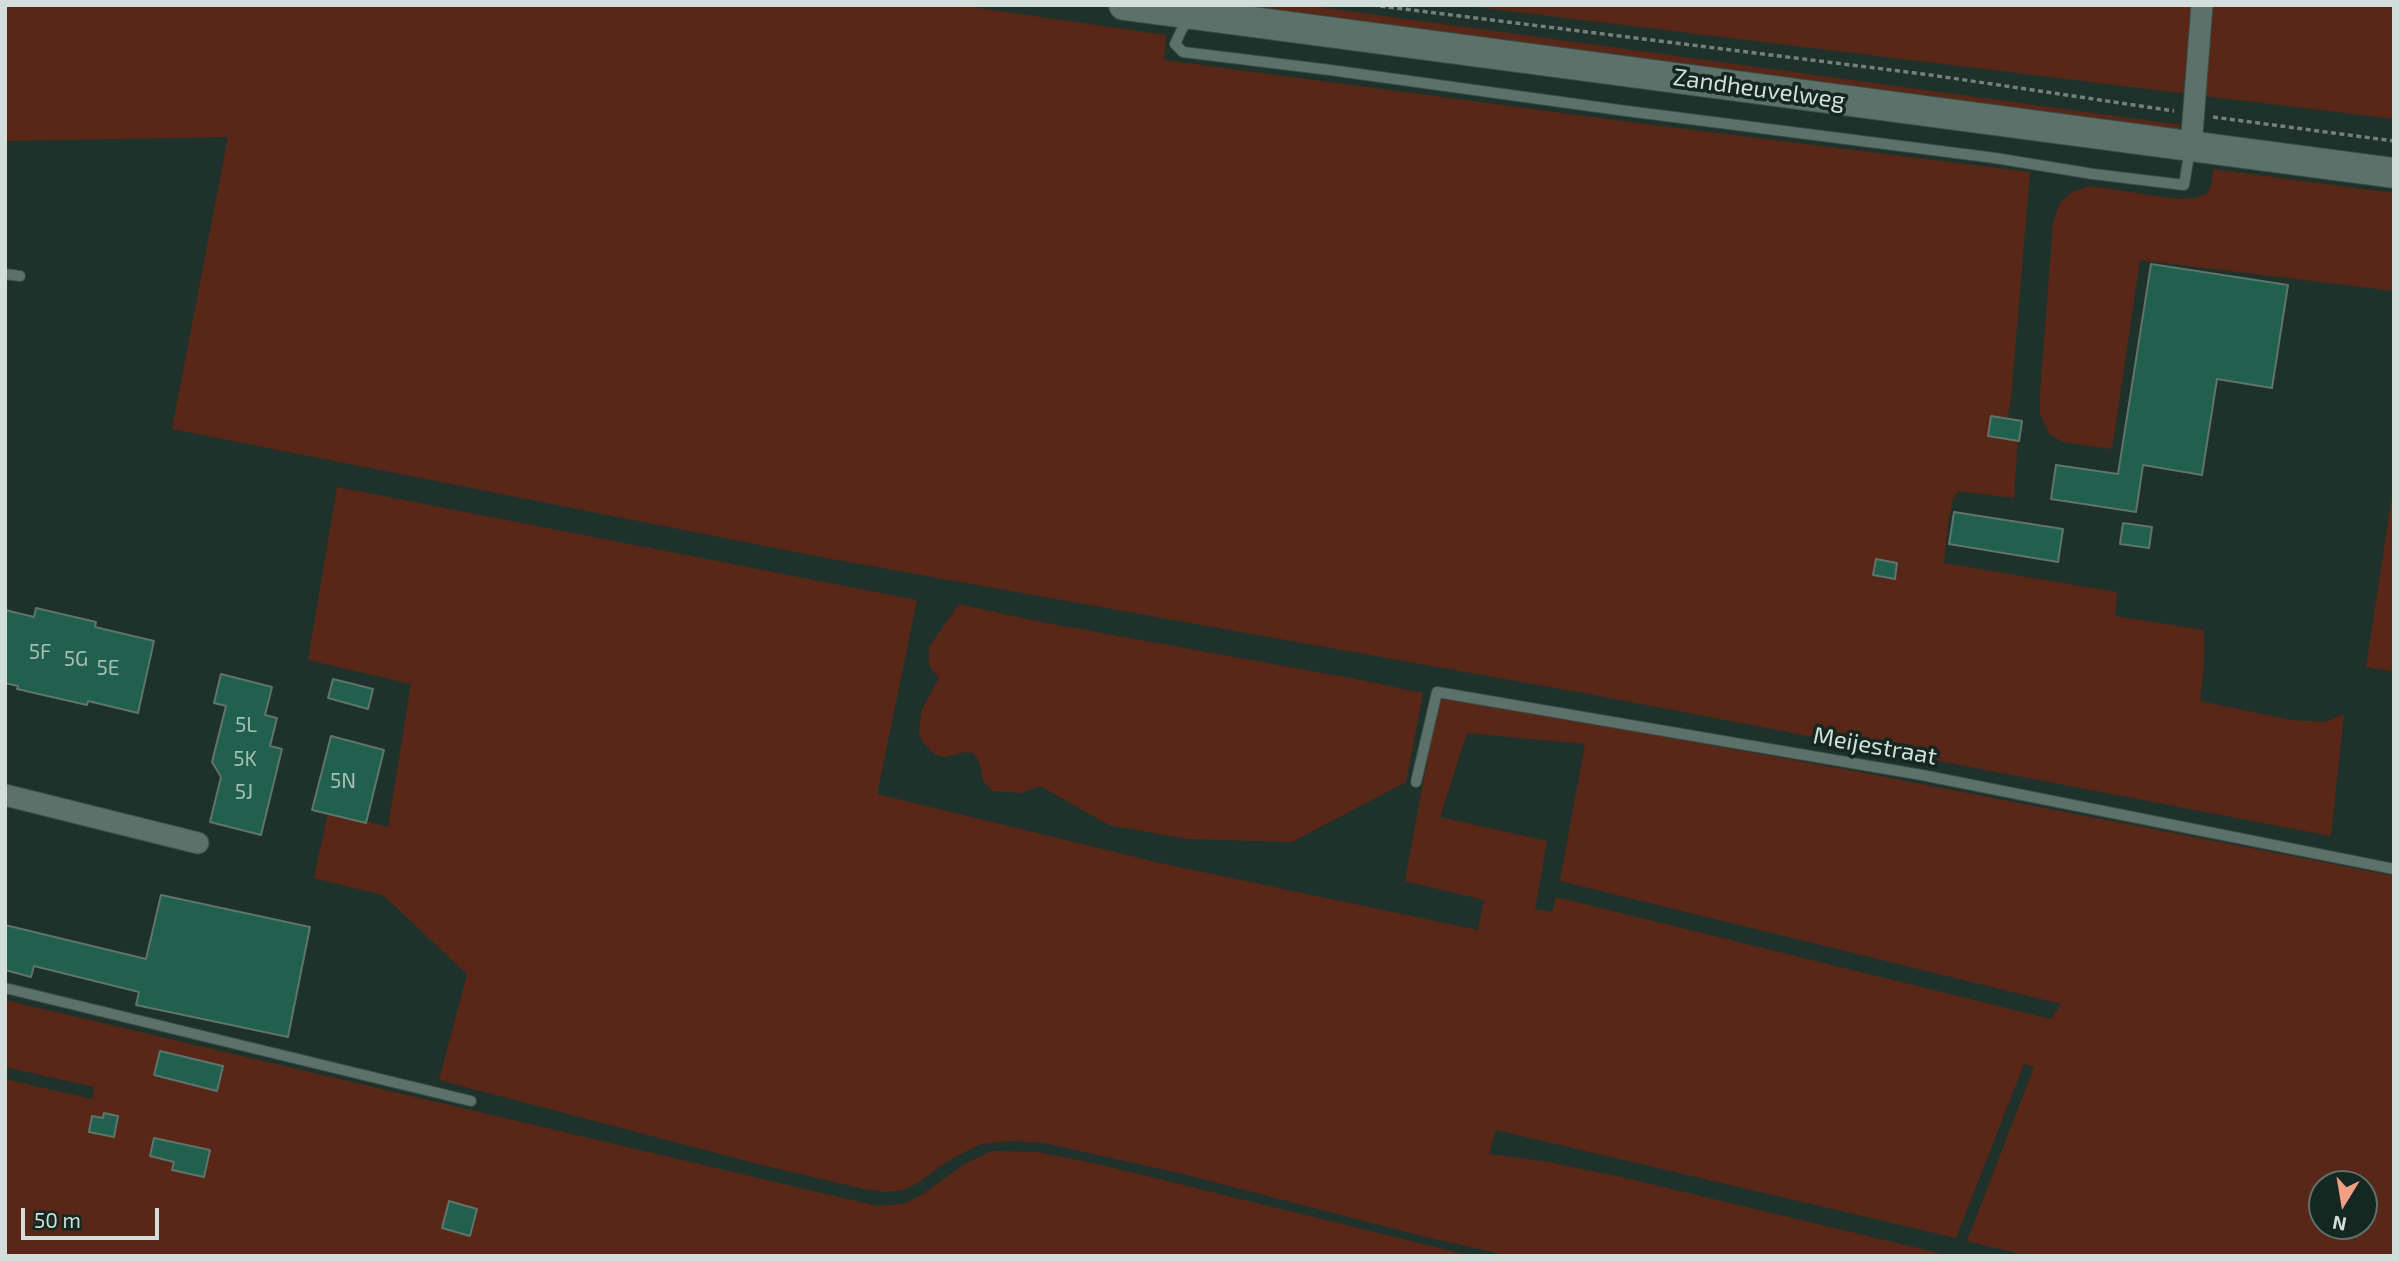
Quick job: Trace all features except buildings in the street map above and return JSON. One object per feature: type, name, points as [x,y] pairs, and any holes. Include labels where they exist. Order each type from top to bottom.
[{"type":"main road","name":"Zandheuvelweg","points":[[1124,5],[1195,10],[2394,173]]},
{"type":"street","points":[[2191,147],[2202,5]]},
{"type":"street","points":[[5,794],[198,843]]},
{"type":"lane","points":[[1195,10],[1175,44],[1184,52],[2184,185],[2191,147]]},
{"type":"lane","points":[[5,274],[20,276]]},
{"type":"lane","name":"Meijestraat","points":[[1416,782],[1437,692],[1922,775],[2394,869]]},
{"type":"lane","points":[[5,988],[471,1101]]},
{"type":"path","name":"Zandheuvelweg","points":[[1372,5],[1931,75],[2394,141]]},
{"type":"shaded area","points":[[5,5],[957,5],[1166,35],[1164,60],[2030,172],[2008,415],[2018,438],[2014,498],[1958,491],[1953,499],[1948,523],[1944,563],[2117,592],[2115,616],[2204,630],[2200,701],[2292,720],[2324,722],[2344,714],[2331,836],[1589,694],[826,558],[172,429],[228,137],[5,141]]},
{"type":"shaded area","points":[[1226,5],[1304,5],[2181,125],[2176,134]]},
{"type":"shaded area","points":[[1460,5],[2394,5],[2394,119]]},
{"type":"shaded area","points":[[2213,169],[2394,193],[2394,291],[2140,260],[2112,449],[2063,442],[2050,435],[2040,414],[2040,394],[2053,223],[2060,203],[2072,192],[2090,186],[2177,199],[2195,198],[2206,194],[2212,183]]},
{"type":"shaded area","points":[[2394,483],[2394,672],[2366,667]]},
{"type":"shaded area","points":[[337,487],[917,600],[877,794],[1160,863],[1478,930],[1484,900],[1405,881],[1439,696],[1865,773],[2394,876],[2394,1256],[2029,1256],[1967,1241],[2034,1067],[2024,1064],[1956,1238],[1496,1130],[1489,1154],[1549,1162],[1630,1179],[1951,1256],[1511,1256],[1430,1238],[1179,1173],[1044,1143],[1010,1141],[981,1144],[951,1159],[918,1183],[903,1190],[883,1192],[758,1164],[439,1080],[467,974],[383,895],[314,878],[328,812],[388,827],[411,684],[308,660]],"holes":[[[1467,733],[1585,744],[1560,881],[2061,1004],[2051,1019],[1556,897],[1552,912],[1535,909],[1547,841],[1440,817]]]},
{"type":"shaded area","points":[[959,604],[1036,621],[1423,693],[1406,782],[1292,842],[1187,839],[1109,825],[1040,786],[1022,793],[993,791],[983,781],[979,761],[973,753],[965,752],[946,757],[936,755],[919,735],[921,711],[939,678],[929,666],[929,647]]},
{"type":"shaded area","points":[[5,1000],[877,1206],[903,1204],[921,1195],[965,1164],[992,1151],[1038,1152],[1102,1165],[1472,1256],[5,1256],[5,1079],[92,1099],[94,1087],[5,1067]]}]
